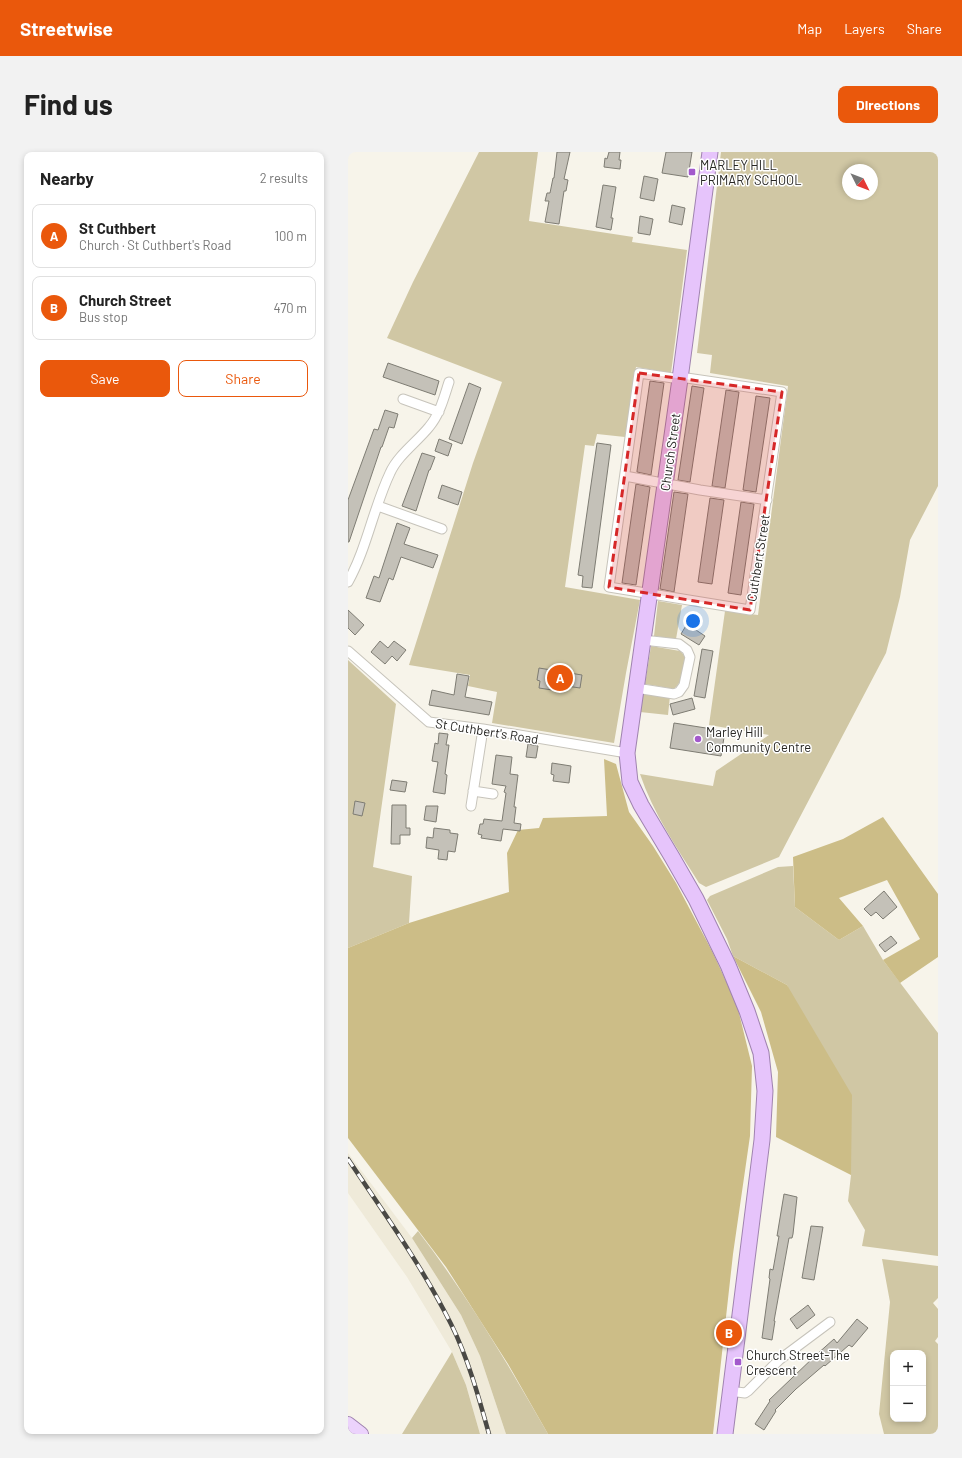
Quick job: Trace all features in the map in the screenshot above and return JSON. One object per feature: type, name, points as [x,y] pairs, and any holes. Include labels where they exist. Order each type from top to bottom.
[{"type":"highway","name":"Church Street","points":[[710,152],[627,753],[630,782],[641,806],[696,899],[728,965],[747,1011],[761,1053],[765,1091],[762,1140],[724,1434]]},
{"type":"main road","points":[[348,1424],[361,1434]]},
{"type":"street","points":[[650,594],[609,587],[639,373],[680,378]]},
{"type":"street","name":"Cuthbert Street","points":[[650,594],[750,610],[782,392],[680,378]]},
{"type":"street","points":[[348,582],[357,565],[390,472],[403,454],[430,426],[439,412],[449,382]]},
{"type":"street","points":[[403,399],[439,412]]},
{"type":"street","name":"Cuthbert Street","points":[[625,476],[665,484],[767,500]]},
{"type":"street","points":[[378,506],[442,529]]},
{"type":"street","points":[[636,688],[674,694],[680,692],[684,685],[690,657],[687,650],[679,644],[643,640]]},
{"type":"street","name":"St Cuthbert's Road","points":[[348,651],[429,722],[482,729],[627,753]]},
{"type":"street","points":[[471,806],[482,729]]},
{"type":"street","points":[[473,791],[493,794]]},
{"type":"street","points":[[729,1391],[745,1393],[748,1391],[779,1360],[830,1322]]},
{"type":"highlighted area","points":[[639,373],[782,392],[750,610],[609,587]]},
{"type":"shaded area","points":[[479,152],[538,152],[529,221],[633,237],[632,242],[687,250],[671,373],[636,367],[625,437],[597,434],[594,446],[585,445],[565,587],[640,600],[614,743],[492,723],[497,692],[468,686],[470,675],[409,665],[473,463],[502,382],[387,338],[413,282]]},
{"type":"shaded area","points":[[721,152],[938,152],[938,486],[910,540],[900,597],[886,653],[779,857],[706,887],[699,883],[666,830],[645,788],[640,774],[713,786],[716,771],[769,735],[709,725],[725,611],[758,615],[788,386],[710,373],[712,355],[697,353]]},
{"type":"shaded area","points":[[658,601],[682,605],[676,639],[654,636]]},
{"type":"shaded area","points":[[651,646],[680,651],[686,658],[681,679],[674,689],[645,684]]},
{"type":"shaded area","points":[[348,660],[396,704],[373,867],[412,876],[409,923],[348,948]]},
{"type":"shaded area","points":[[642,693],[670,696],[668,715],[640,712]]},
{"type":"shaded area","points":[[604,759],[616,764],[629,812],[653,846],[676,883],[713,953],[737,1005],[752,1066],[750,1136],[733,1254],[713,1434],[548,1434],[508,1364],[446,1267],[348,1138],[348,948],[409,923],[509,892],[507,853],[518,830],[539,828],[543,818],[607,816]]},
{"type":"shaded area","points":[[883,817],[938,894],[938,957],[900,983],[883,960],[920,939],[887,880],[839,898],[863,926],[839,940],[795,907],[793,857],[843,839]]},
{"type":"shaded area","points":[[793,866],[795,907],[839,940],[863,926],[883,960],[938,1033],[938,1256],[862,1246],[865,1230],[848,1201],[851,1175],[787,985],[733,956],[727,939],[707,900],[710,896],[778,867]]},
{"type":"shaded area","points":[[733,956],[787,985],[852,1095],[851,1175],[776,1137],[778,1072],[761,1012]]},
{"type":"shaded area","points":[[348,1153],[412,1238],[461,1315],[480,1356],[506,1434],[480,1434],[466,1385],[452,1352],[407,1277],[348,1193]]},
{"type":"shaded area","points":[[418,1231],[470,1305],[518,1382],[548,1434],[506,1434],[480,1356],[461,1315],[412,1238]]},
{"type":"shaded area","points":[[882,1259],[938,1266],[938,1298],[933,1303],[938,1309],[938,1337],[935,1341],[938,1344],[938,1429],[936,1434],[884,1434],[879,1414],[890,1302]]},
{"type":"shaded area","points":[[452,1352],[466,1385],[480,1434],[402,1434]]},
{"type":"building","points":[[557,152],[570,152],[564,179],[568,180],[566,191],[564,191],[559,224],[545,222],[549,201],[545,201],[547,193],[550,193],[554,178]]},
{"type":"building","points":[[609,152],[620,152],[620,169],[604,167],[605,158],[607,159]]},
{"type":"building","points":[[666,152],[692,152],[688,177],[662,173]]},
{"type":"building","points":[[644,176],[658,179],[654,201],[640,198]]},
{"type":"building","points":[[603,185],[616,187],[611,218],[613,218],[611,230],[596,227]]},
{"type":"building","points":[[672,205],[685,208],[682,225],[669,222]]},
{"type":"building","points":[[640,216],[653,219],[650,235],[638,233]]},
{"type":"building","points":[[388,363],[439,381],[435,395],[383,377]]},
{"type":"building","points":[[650,381],[664,383],[651,475],[637,472]]},
{"type":"building","points":[[469,383],[481,388],[462,444],[449,439]]},
{"type":"building","points":[[692,386],[704,388],[690,482],[678,480]]},
{"type":"building","points":[[726,390],[739,392],[725,488],[712,486]]},
{"type":"building","points":[[756,396],[770,398],[756,492],[743,490]]},
{"type":"building","points":[[385,410],[398,414],[394,428],[389,427],[381,447],[348,542],[348,500],[374,429],[378,430]]},
{"type":"building","points":[[439,439],[452,444],[448,456],[435,451]]},
{"type":"building","points":[[597,443],[611,445],[592,588],[582,587],[583,576],[578,575]]},
{"type":"building","points":[[422,453],[435,457],[429,470],[416,511],[402,506]]},
{"type":"building","points":[[636,484],[650,487],[636,585],[622,583]]},
{"type":"building","points":[[442,485],[462,492],[458,505],[438,498]]},
{"type":"building","points":[[674,492],[688,494],[674,592],[660,589]]},
{"type":"building","points":[[710,498],[724,500],[712,584],[698,582]]},
{"type":"building","points":[[741,502],[754,504],[741,595],[728,593]]},
{"type":"building","points":[[397,523],[410,528],[404,544],[438,555],[433,568],[401,557],[393,580],[389,578],[380,602],[366,598],[374,576],[379,578]]},
{"type":"building","points":[[348,610],[364,625],[355,635],[348,628]]},
{"type":"building","points":[[687,624],[705,636],[699,645],[681,634]]},
{"type":"building","points":[[380,641],[388,648],[394,641],[406,650],[397,661],[392,656],[385,664],[371,652]]},
{"type":"building","points":[[702,649],[713,651],[705,698],[694,696]]},
{"type":"building","points":[[539,668],[582,675],[580,688],[553,684],[552,690],[539,688],[540,681],[537,680]]},
{"type":"building","points":[[457,674],[469,676],[465,697],[492,702],[489,715],[429,705],[432,690],[454,695]]},
{"type":"building","points":[[692,698],[695,709],[673,715],[670,704]]},
{"type":"building","name":"Marley Hill Community Centre","points":[[674,723],[725,731],[721,756],[670,748]]},
{"type":"building","points":[[439,733],[448,734],[446,745],[449,745],[445,774],[447,775],[445,794],[433,792],[438,762],[432,761],[435,743],[438,744]]},
{"type":"building","points":[[528,744],[538,746],[536,758],[526,757]]},
{"type":"building","points":[[496,755],[512,757],[510,774],[518,775],[514,807],[516,807],[514,823],[521,824],[520,831],[503,829],[501,841],[481,838],[482,835],[478,834],[480,824],[483,824],[484,819],[502,821],[506,793],[504,792],[506,786],[492,784]]},
{"type":"building","points":[[552,763],[571,766],[569,783],[553,781],[554,775],[551,774]]},
{"type":"building","points":[[392,780],[407,782],[405,792],[390,790]]},
{"type":"building","points":[[355,801],[365,803],[362,816],[353,814]]},
{"type":"building","points":[[392,805],[406,805],[406,828],[410,828],[410,835],[400,835],[400,844],[391,844]]},
{"type":"building","points":[[426,806],[438,806],[436,822],[424,820]]},
{"type":"building","points":[[434,828],[450,830],[450,833],[458,834],[455,852],[448,851],[447,860],[438,859],[439,850],[426,848],[427,837],[433,838]]},
{"type":"building","points":[[884,891],[897,907],[883,919],[876,912],[871,916],[864,909]]},
{"type":"building","points":[[891,936],[897,943],[885,952],[879,945]]},
{"type":"building","points":[[784,1194],[797,1197],[793,1234],[792,1238],[789,1238],[772,1340],[762,1338],[770,1269],[773,1270]]},
{"type":"building","points":[[811,1226],[823,1227],[814,1280],[802,1278]]},
{"type":"building","points":[[808,1305],[815,1315],[797,1329],[790,1319]]},
{"type":"building","points":[[857,1319],[868,1328],[852,1347],[849,1345],[796,1389],[775,1410],[776,1411],[764,1430],[755,1424],[770,1401],[769,1400],[834,1339],[837,1343]]},
{"type":"railway","points":[[348,1159],[389,1220],[440,1302],[468,1364],[489,1434]]},
{"type":"place","name":"MARLEY HILL PRIMARY SCHOOL","points":[[692,172]]},
{"type":"place","name":"St Cuthbert","points":[[560,678]]},
{"type":"place","name":"Marley Hill Community Centre","points":[[698,739]]},
{"type":"place","name":"Church Street","points":[[729,1333]]},
{"type":"place","name":"Church Street-The Crescent","points":[[738,1362]]}]
